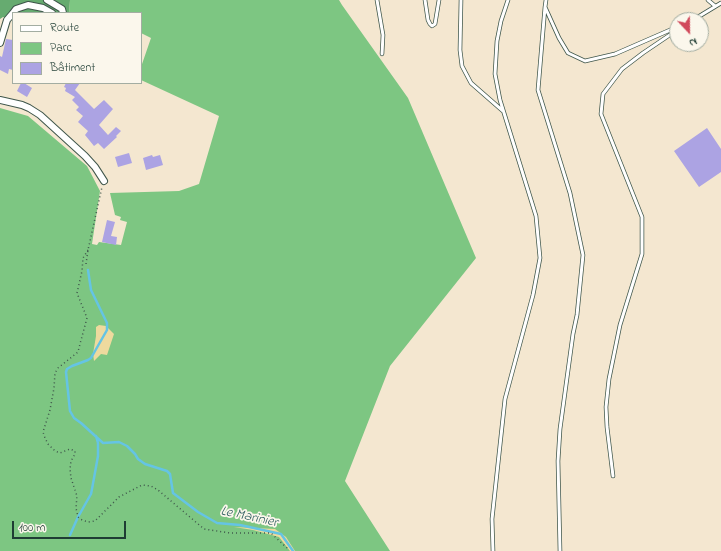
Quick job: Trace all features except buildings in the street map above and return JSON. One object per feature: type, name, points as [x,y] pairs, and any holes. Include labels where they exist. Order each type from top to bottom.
[{"type":"street","points":[[47,0],[62,9],[63,12]]},
{"type":"street","points":[[14,12],[16,9],[28,4],[43,8],[50,12]]},
{"type":"street","points":[[0,43],[7,20],[12,14]]},
{"type":"street","points":[[0,100],[22,105],[40,115],[86,156],[104,181]]},
{"type":"lane","points":[[377,0],[383,35],[382,54]]},
{"type":"lane","points":[[425,0],[428,20],[432,26],[435,24],[436,10],[439,0]]},
{"type":"lane","points":[[461,0],[460,50],[462,66],[471,83],[504,111]]},
{"type":"lane","points":[[493,551],[492,519],[505,399],[533,295],[540,258],[536,216],[494,74],[497,42],[501,21],[508,0]]},
{"type":"lane","points":[[546,0],[538,90],[570,194],[583,255],[577,315],[560,429],[558,461],[560,551]]},
{"type":"lane","points":[[708,0],[715,6]]},
{"type":"lane","points":[[706,12],[721,3]]},
{"type":"lane","points":[[545,6],[559,38],[568,53],[585,61],[615,54],[669,30]]},
{"type":"lane","points":[[613,476],[607,427],[606,406],[608,379],[620,325],[642,254],[642,216],[601,114],[603,94],[622,69],[643,52],[669,35]]},
{"type":"path","points":[[86,264],[104,181]]},
{"type":"path","points":[[88,250],[83,258],[82,271],[77,293],[87,318],[78,352],[58,368],[55,374],[50,410],[43,432],[44,438],[55,451],[60,453],[70,449],[74,451],[75,454],[71,461],[70,470],[77,496],[76,508],[78,517],[88,522],[95,521],[119,497],[142,485],[151,486],[158,490],[204,528],[230,534],[271,533],[287,548],[288,551]]},
{"type":"green space","points":[[0,0],[70,0],[69,12],[12,12],[12,20],[3,17],[0,19]]},
{"type":"green space","points":[[70,0],[339,0],[408,98],[476,258],[390,366],[345,481],[390,551],[0,551],[0,108],[28,116],[87,166],[100,191],[92,244],[97,245],[99,242],[121,245],[127,222],[120,220],[121,217],[115,215],[110,193],[179,191],[199,184],[219,116],[142,80],[142,64],[151,38],[142,34],[142,12],[69,12]]},
{"type":"sand","points":[[99,325],[106,326],[114,334],[107,355],[101,354],[94,361],[93,354],[96,327]]},
{"type":"sand","points":[[234,527],[275,529],[286,537],[295,551],[290,551],[279,537]]},
{"type":"waterway","name":"Le Marinier","points":[[88,270],[91,290],[107,323],[107,330],[91,358],[67,369],[66,372],[70,411],[74,418],[103,443],[119,442],[127,446],[138,459],[145,464],[167,471],[170,474],[173,493],[198,512],[217,523],[240,525],[281,534],[293,551]]},
{"type":"waterway","points":[[70,535],[91,494],[98,456],[98,443],[96,436]]}]
